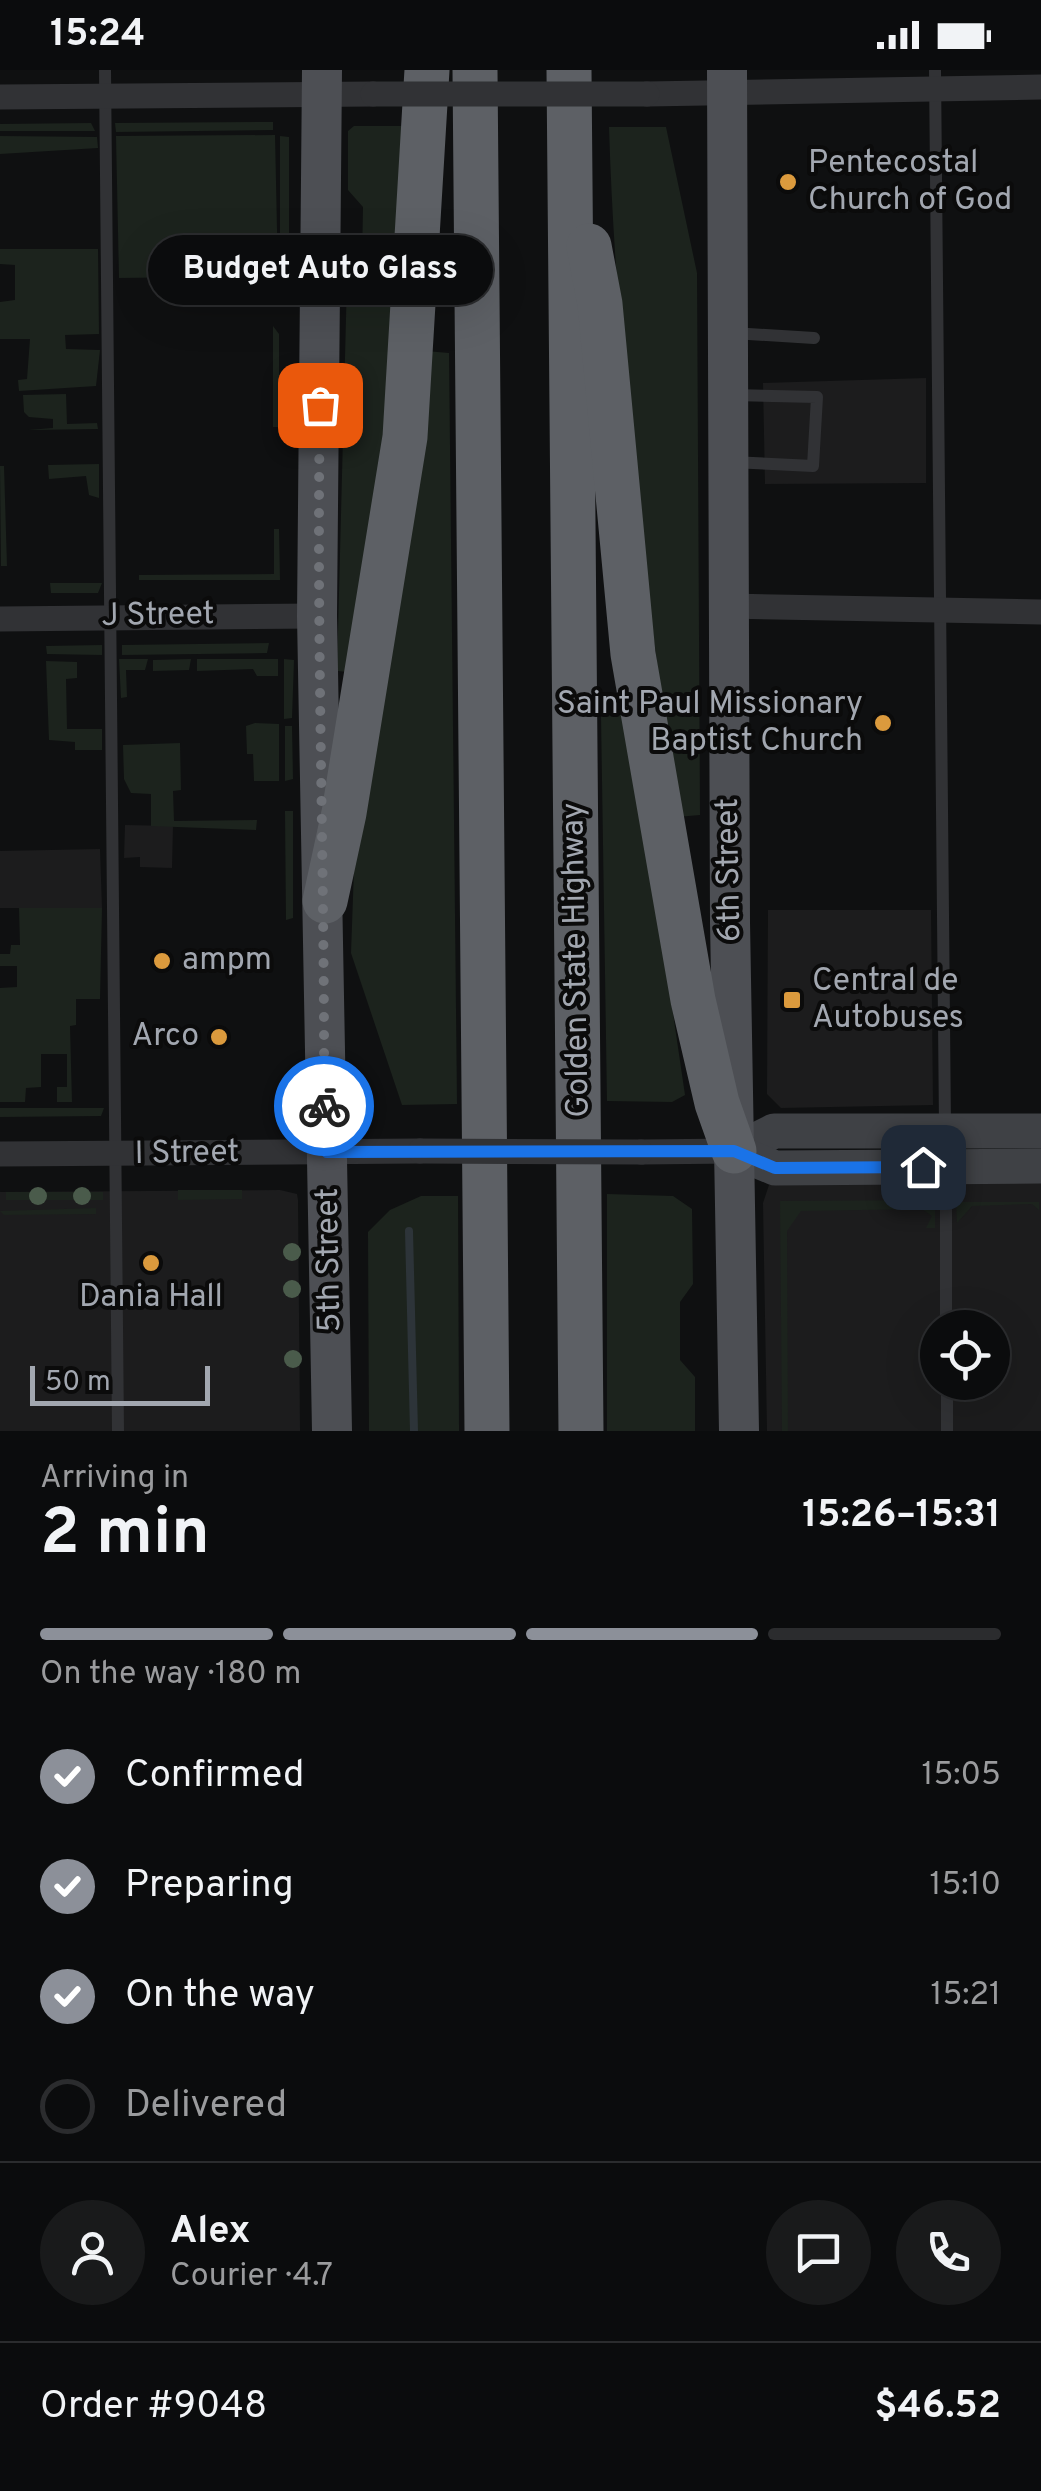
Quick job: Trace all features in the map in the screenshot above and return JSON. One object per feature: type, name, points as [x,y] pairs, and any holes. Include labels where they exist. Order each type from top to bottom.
[{"type":"highway","points":[[325,901],[344,814],[406,437],[427,70]]},
{"type":"highway","points":[[475,70],[487,1431]]},
{"type":"highway","name":"Golden State Highway","points":[[569,70],[580,1431]]},
{"type":"highway","points":[[570,141],[600,304],[633,654],[693,1000],[717,1103],[734,1151]]},
{"type":"main road","name":"5th Street","points":[[322,81],[317,616],[332,1431]]},
{"type":"main road","name":"6th Street","points":[[728,81],[728,606],[739,1431]]},
{"type":"street","points":[[0,98],[105,82],[322,81],[373,94],[647,94],[728,81],[934,80],[1041,87]]},
{"type":"street","points":[[728,606],[1041,612]]},
{"type":"street","name":"J Street","points":[[0,619],[317,616]]},
{"type":"street","name":"I Street","points":[[734,1151],[774,1131],[1041,1131]]},
{"type":"street","name":"I Street","points":[[0,1154],[734,1151],[775,1168],[1041,1166]]},
{"type":"lane","points":[[934,80],[946,1310]]},
{"type":"lane","points":[[105,82],[118,1431]]},
{"type":"lane","points":[[730,333],[814,338]]},
{"type":"lane","points":[[729,394],[817,397],[813,466],[729,462]]},
{"type":"lane","points":[[946,1400],[947,1431]]},
{"type":"shaded area","points":[[273,122],[273,130],[116,132],[115,123]]},
{"type":"shaded area","points":[[91,123],[95,131],[0,131],[0,124]]},
{"type":"shaded area","points":[[354,126],[410,126],[397,357],[349,672],[337,671],[347,279],[362,261],[363,207],[348,190],[348,131]]},
{"type":"shaded area","points":[[609,127],[666,127],[697,273],[700,815],[677,817],[626,386]]},
{"type":"shaded area","points":[[275,135],[278,276],[119,278],[116,136]]},
{"type":"shaded area","points":[[0,136],[97,137],[98,148],[0,154]]},
{"type":"shaded area","points":[[280,136],[289,137],[289,236],[280,236]]},
{"type":"shaded area","points":[[0,249],[98,249],[99,334],[65,335],[66,349],[100,350],[96,386],[19,391],[18,380],[27,379],[30,339],[0,339],[0,302],[15,300],[15,265],[0,264]]},
{"type":"shaded area","points":[[273,326],[279,334],[279,427],[273,427]]},
{"type":"shaded area","points":[[426,351],[449,353],[457,1104],[402,1105],[351,953],[354,869]]},
{"type":"shaded area","points":[[926,378],[926,483],[765,484],[763,383]]},
{"type":"shaded area","points":[[66,394],[67,424],[97,423],[98,429],[28,430],[53,428],[53,419],[29,417],[24,412],[23,395]]},
{"type":"shaded area","points":[[99,464],[99,498],[89,495],[86,476],[49,479],[48,465]]},
{"type":"shaded area","points":[[0,466],[4,466],[7,566],[1,566]]},
{"type":"shaded area","points":[[274,529],[279,529],[280,580],[139,580],[139,575],[274,574]]},
{"type":"shaded area","points":[[50,583],[102,583],[98,593],[51,593]]},
{"type":"shaded area","points":[[269,643],[267,653],[122,655],[122,645]]},
{"type":"shaded area","points":[[102,645],[102,655],[47,654],[46,646]]},
{"type":"shaded area","points":[[119,659],[148,659],[145,670],[126,670],[127,697],[121,698]]},
{"type":"shaded area","points":[[191,659],[189,670],[153,671],[153,660]]},
{"type":"shaded area","points":[[197,659],[278,659],[278,676],[257,676],[253,669],[197,671]]},
{"type":"shaded area","points":[[284,659],[294,660],[292,718],[284,719]]},
{"type":"shaded area","points":[[46,661],[77,662],[77,678],[66,679],[67,729],[102,729],[102,750],[75,750],[75,742],[49,740]]},
{"type":"shaded area","points":[[629,714],[685,1095],[672,1102],[607,1101],[601,715]]},
{"type":"shaded area","points":[[279,724],[279,781],[254,781],[253,754],[247,754],[246,726]]},
{"type":"shaded area","points":[[285,726],[292,726],[293,779],[285,781]]},
{"type":"shaded area","points":[[180,743],[181,790],[173,791],[174,821],[257,820],[256,830],[151,826],[151,794],[131,793],[124,779],[123,745]]},
{"type":"shaded area","points":[[285,811],[293,811],[293,918],[286,920]]},
{"type":"shaded area","points":[[125,825],[173,826],[172,868],[140,867],[140,857],[124,858]]},
{"type":"shaded area","points":[[100,849],[102,908],[0,908],[0,851]]},
{"type":"shaded area","points":[[19,908],[102,908],[100,999],[76,999],[76,1025],[70,1026],[72,1102],[57,1102],[57,1087],[67,1087],[67,1054],[41,1054],[41,1087],[26,1088],[25,1102],[0,1102],[0,988],[17,987],[17,966],[0,966],[0,954],[10,954],[11,945],[20,945]]},
{"type":"shaded area","points":[[768,910],[931,910],[933,1105],[781,1108],[767,1094]]},
{"type":"shaded area","points":[[0,1108],[104,1108],[101,1116],[0,1117]]},
{"type":"shaded area","points":[[1041,1179],[1041,1431],[767,1431],[763,1203],[769,1185]]},
{"type":"shaded area","points":[[178,1190],[242,1190],[242,1199],[178,1200]]},
{"type":"shaded area","points":[[280,1190],[297,1194],[298,1200],[300,1431],[0,1431],[0,1192]]},
{"type":"shaded area","points":[[6,1192],[103,1192],[103,1200],[6,1200]]},
{"type":"shaded area","points":[[607,1194],[673,1196],[692,1209],[693,1284],[680,1302],[680,1360],[695,1377],[695,1431],[607,1431]]},
{"type":"shaded area","points":[[421,1196],[458,1196],[459,1431],[369,1431],[368,1232],[390,1210]]},
{"type":"shaded area","points":[[935,1200],[935,1228],[926,1228],[932,1216],[922,1209],[801,1211],[787,1231],[788,1431],[782,1431],[780,1201]]},
{"type":"shaded area","points":[[956,1202],[1039,1202],[1039,1210],[1032,1204],[972,1206],[957,1223]]},
{"type":"shaded area","points":[[96,1208],[96,1214],[4,1215],[0,1211]]},
{"type":"waterway","points":[[409,1231],[414,1431]]},
{"type":"way so far","points":[[320,405],[317,616],[325,901],[324,1106]]},
{"type":"place","name":"Pentecostal Church of God","points":[[788,182]]},
{"type":"place","name":"Budget Auto Glass","points":[[320,405]]},
{"type":"place","name":"Saint Paul Missionary Baptist Church","points":[[883,723]]},
{"type":"place","name":"ampm","points":[[162,961]]},
{"type":"place","name":"Central de Autobuses","points":[[792,1000]]},
{"type":"place","name":"Arco","points":[[219,1037]]},
{"type":"place","name":"Dania Hall","points":[[151,1263]]},
{"type":"route","points":[[324,1106],[327,1152],[734,1151],[775,1168],[923,1167]]}]
